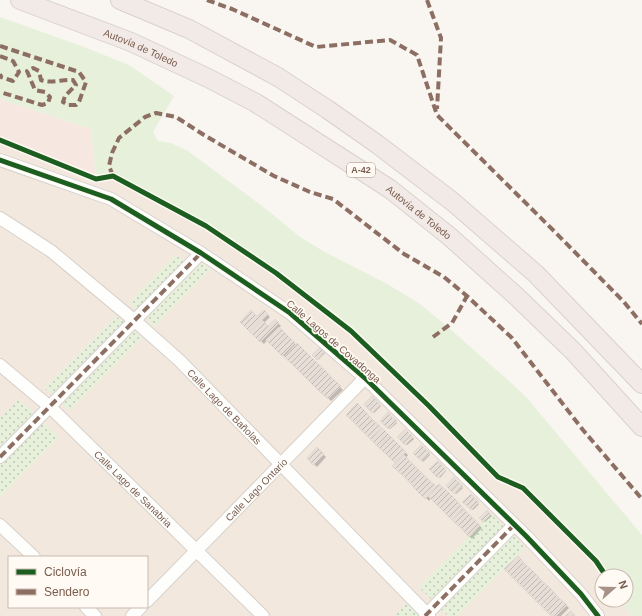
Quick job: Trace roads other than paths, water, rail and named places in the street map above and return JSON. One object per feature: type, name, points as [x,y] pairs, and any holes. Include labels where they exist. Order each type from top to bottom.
[{"type":"highway","name":"Autovía de Toledo","points":[[20,0],[131,42],[208,78],[256,103],[390,189],[449,236],[516,296],[573,351],[642,427]]},
{"type":"highway","points":[[120,0],[189,29],[278,77],[377,144],[453,202],[536,274],[642,384]]},
{"type":"street","name":"Calle Lagos de Covadonga","points":[[0,160],[111,199],[201,254],[290,313],[365,378],[514,524],[581,594],[598,616]]},
{"type":"street","name":"Calle Lago de Bañolas","points":[[0,218],[51,251],[135,321],[180,361],[427,615]]},
{"type":"street","points":[[0,457],[201,254]]},
{"type":"street","name":"Calle Lago de Sanabria","points":[[0,366],[50,407],[263,616]]},
{"type":"street","name":"Calle Lago Ontario","points":[[148,600],[365,378]]},
{"type":"street","points":[[427,615],[514,524]]},
{"type":"street","points":[[0,525],[33,556]]},
{"type":"street","points":[[87,608],[95,616]]},
{"type":"street","points":[[132,616],[140,608]]}]
